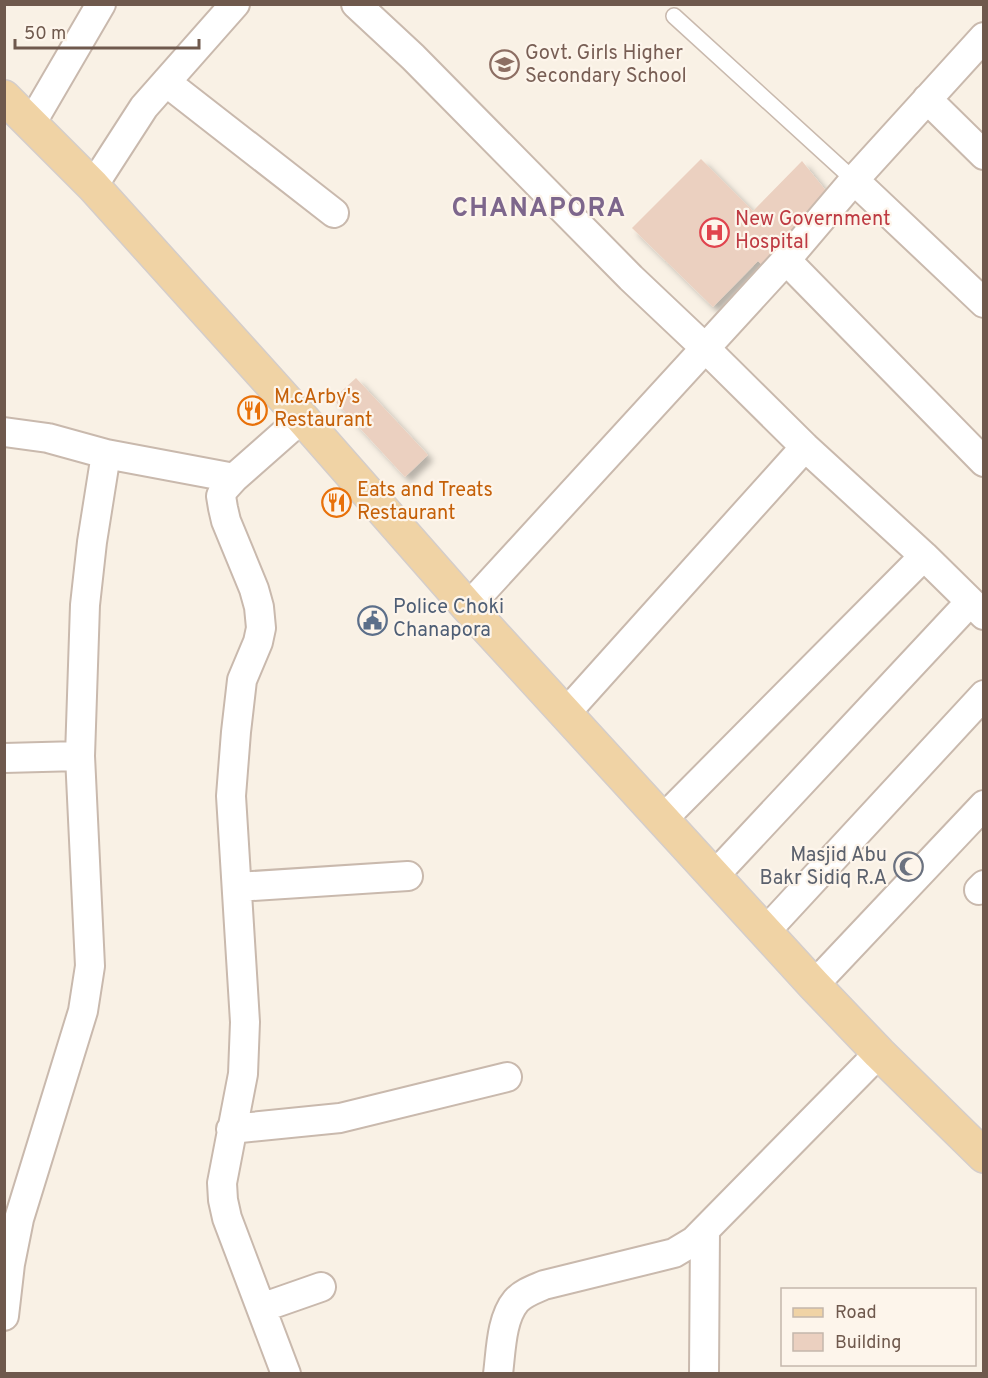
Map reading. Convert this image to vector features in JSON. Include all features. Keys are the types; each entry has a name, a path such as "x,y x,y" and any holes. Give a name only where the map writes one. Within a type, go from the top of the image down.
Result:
{"main road":[{"path":"4,97 93,186 468,607 814,986 984,1156"}],"street":[{"path":"31,124 101,4"},
{"path":"93,186 144,107 235,4"},
{"path":"356,4 413,57 632,278 805,447 924,556 977,609 714,876"},
{"path":"468,607 786,260 854,180 984,37"},
{"path":"166,82 334,213"},
{"path":"927,99 984,155"},
{"path":"854,180 984,303"},
{"path":"786,260 984,462"},
{"path":"286,1374 227,1218 223,1200 222,1183 243,1074 245,1022 231,796 237,708 242,680 258,642 261,628 254,589 226,521 221,496 234,478 302,418"},
{"path":"4,432 48,438 106,454 234,478"},
{"path":"565,714 805,447"},
{"path":"4,1316 10,1264 19,1219 87,992 90,944 80,756 85,605 106,454"},
{"path":"663,819 924,556"},
{"path":"765,932 984,695"},
{"path":"4,758 80,756"},
{"path":"814,986 984,805"},
{"path":"237,887 408,876"},
{"path":"498,1374 507,1317 516,1300 544,1285 674,1253 694,1241 879,1053"},
{"path":"231,1129 340,1118 507,1077"},
{"path":"704,1374 705,1231"},
{"path":"261,1308 321,1287"}],"lane":[{"path":"674,16 854,180"}],"building":[{"path":"701,159 753,211 802,161 831,197 769,272 758,261 713,307 632,228"},
{"path":"356,378 428,455 405,477 333,399"}],"place":[{"name":"Govt. Girls Higher Secondary School","path":"504,65"},
{"name":"New Government Hospital","path":"714,232"},
{"name":"M.cArby's Restaurant","path":"253,410"},
{"name":"Eats and Treats Restaurant","path":"336,503"},
{"name":"Police Choki Chanapora","path":"372,620"},
{"name":"Masjid Abu Bakr Sidiq R.A","path":"908,867"}],"district":[{"name":"CHANAPORA","path":"539,209"}]}
